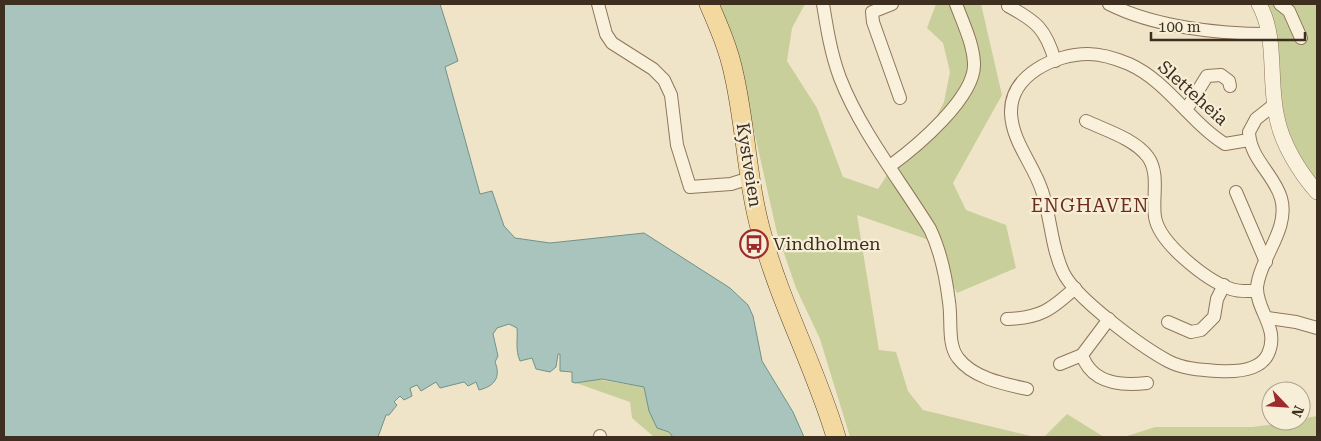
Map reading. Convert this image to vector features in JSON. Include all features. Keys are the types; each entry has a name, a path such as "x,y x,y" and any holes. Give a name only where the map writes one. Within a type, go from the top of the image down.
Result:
{"main road":[{"name":"Kystveien","path":"709,4 724,40 734,74 750,178 761,233 771,269 836,437"}],"street":[{"path":"598,4 606,34 612,42 653,69 664,80 671,95 677,145 690,186 731,184 750,178"},
{"path":"823,4 830,46 840,78 855,111 930,229 938,247 950,304 952,343 957,357 971,370 988,378 1027,389"},
{"path":"892,4 872,12 873,22 900,98"},
{"path":"890,166 910,151 932,129 970,84 974,64 972,50 956,4"},
{"path":"1109,4 1140,17 1202,29 1269,34"},
{"path":"1259,4 1269,34 1277,119 1298,166 1317,192"},
{"path":"1280,4 1289,11 1301,38"},
{"path":"1008,6 1040,26 1055,61"},
{"name":"Sletteheia","path":"1257,291 1268,318 1272,343 1264,360 1247,369 1226,371 1184,367 1169,362 1109,319 1075,288 1063,273 1056,256 1046,202 1040,184 1020,145 1011,116 1017,91 1027,77 1055,61 1087,54 1126,62 1154,80 1225,144 1249,140 1252,125 1275,104"},
{"path":"1186,110 1207,76 1221,75 1229,81 1230,86"},
{"path":"1086,121 1133,144 1147,156 1154,172 1155,217 1160,233 1188,261 1224,285 1240,291 1257,291 1258,280 1280,224 1282,206 1277,188 1253,152 1249,140"},
{"path":"1236,192 1266,262"},
{"path":"1168,322 1191,332 1201,330 1214,317 1217,299 1224,285"},
{"path":"1007,319 1028,318 1044,313 1075,288"},
{"path":"1268,318 1296,322 1317,328"},
{"path":"1060,364 1082,355 1109,319"},
{"path":"1082,355 1098,376 1111,383 1124,386 1147,383"}],"green space":[{"path":"716,4 805,4 792,28 787,61 817,108 843,177 878,189 902,152 927,135 944,102 950,72 943,43 927,28 936,4 981,4 1002,95 953,183 966,210 1006,225 1016,268 957,293 929,240 857,215 879,350 896,352 908,391 923,410 1035,437 850,437 820,339 796,288 777,233 738,60"},
{"path":"1257,4 1317,4 1317,196 1277,138"},
{"path":"595,379 644,387 649,411 673,437 654,437 632,418 630,402 576,383"},
{"path":"1067,414 1104,437 1044,437"},
{"path":"1317,416 1317,437 1124,437 1155,427 1261,426 1261,431 1311,431 1311,417"}],"water":[{"path":"4,4 440,4 458,61 445,67 480,194 492,191 504,226 515,238 550,243 644,233 730,288 748,305 753,316 762,361 793,412 804,437 673,437 669,432 657,428 649,411 644,387 602,379 572,382 572,372 560,371 560,354 558,354 556,367 550,372 536,369 532,358 520,361 517,348 517,328 509,324 497,328 493,334 498,356 495,362 497,376 493,383 479,390 476,382 468,386 464,382 440,388 436,382 421,391 417,385 410,388 412,396 404,400 400,396 394,402 397,405 389,415 386,415 378,437 4,437"}],"place":[{"name":"Vindholmen","path":"754,244"}],"district":[{"name":"ENGHAVEN","path":"1090,205"}]}
